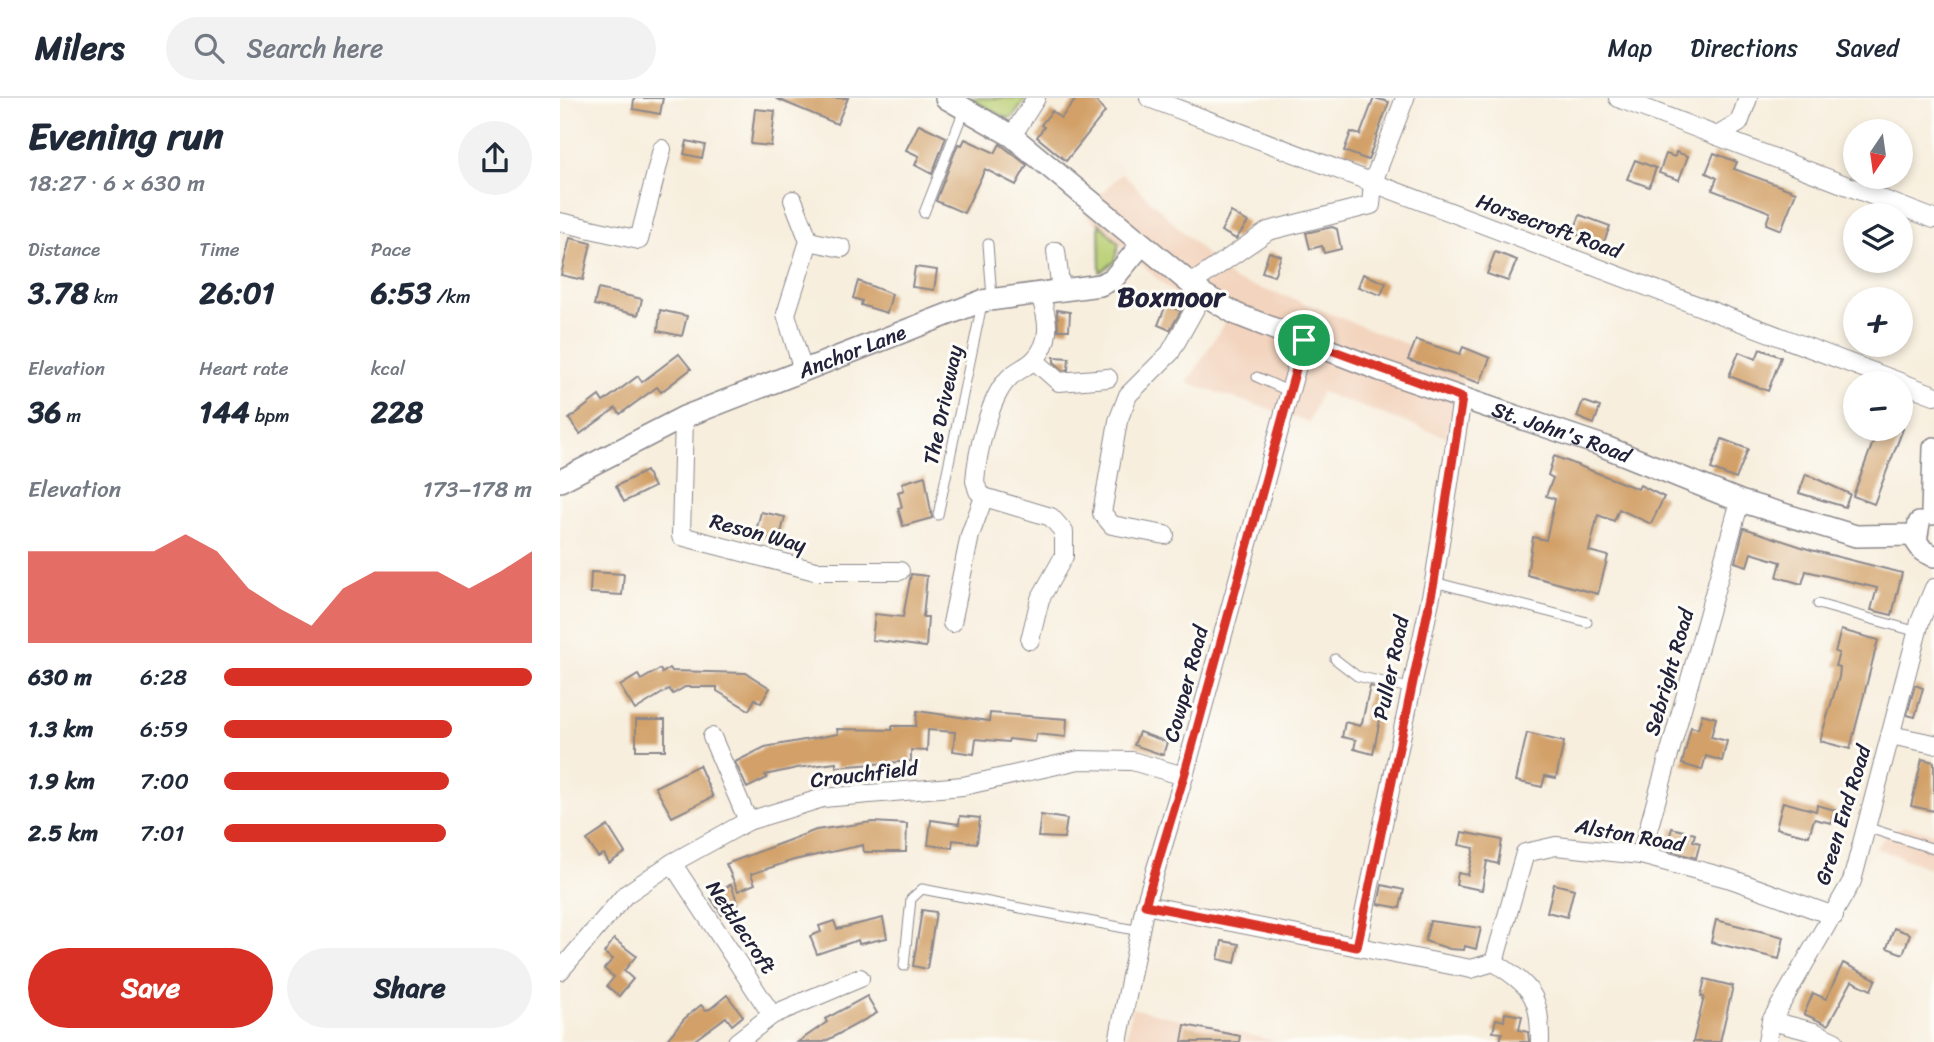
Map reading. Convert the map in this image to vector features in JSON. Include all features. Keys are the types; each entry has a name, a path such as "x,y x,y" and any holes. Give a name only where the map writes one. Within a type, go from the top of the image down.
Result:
{"street":[{"path":"1012,136 1036,98"},
{"name":"Horsecroft Road","path":"1149,98 1373,182 1427,206 1934,395"},
{"path":"1165,535 1112,525 1102,513 1118,422 1128,395 1170,353 1197,289 1268,231 1371,205 1373,182 1405,98"},
{"path":"1618,98 1934,219"},
{"path":"1717,136 1740,123 1748,98"},
{"name":"St. John's Road","path":"956,103 1012,136 1197,289 1236,314 1462,398 1604,446 1740,501 1856,536 1915,535"},
{"path":"560,222 639,240 662,149"},
{"path":"793,200 809,241 786,314 803,371"},
{"path":"809,241 842,248"},
{"name":"Anchor Lane","path":"561,479 684,417 987,301 1100,285 1113,279 1142,244"},
{"path":"1030,640 1040,599 1064,556 1064,532 1051,517 984,497 978,491 975,481 993,406 1007,379 1034,360 1046,343 1056,251"},
{"name":"Cowper Road","path":"1118,1042 1145,905 1184,776 1304,340"},
{"path":"1034,360 1059,382 1108,378"},
{"name":"Puller Road","path":"1357,947 1409,688 1434,582 1462,398"},
{"name":"Reson Way","path":"684,417 681,536 815,571 900,571"},
{"path":"1934,448 1933,514 1920,522 1915,535 1919,547 1934,556"},
{"path":"952,623 970,534 984,497"},
{"name":"Sebright Road","path":"1641,855 1740,501"},
{"name":"Green End Road","path":"1767,1042 1770,1021 1852,881 1918,632 1934,589"},
{"path":"1890,734 1934,744"},
{"path":"712,737 748,821"},
{"name":"Crouchfield","path":"560,971 625,895 671,863 748,821 823,798 963,786 1079,760 1132,761 1184,776"},
{"name":"Alston Road","path":"1493,962 1525,853 1556,846 1641,855 1731,879 1833,916"},
{"name":"Nettlecroft","path":"671,863 772,1015"},
{"path":"1145,905 1471,970 1493,962 1531,990 1540,1017 1540,1042"},
{"path":"737,1042 772,1015 860,978"},
{"path":"1770,1021 1814,1032 1835,1042"}],"lane":[{"path":"924,213 956,103"},
{"name":"The Driveway","path":"938,515 987,301 988,244"},
{"path":"1257,377 1290,393"},
{"path":"1434,582 1587,622"},
{"path":"1818,604 1918,632"},
{"path":"1335,659 1357,676 1409,688"},
{"path":"1866,827 1934,849"},
{"path":"904,966 911,899 922,889 1140,931"}],"shaded area":[{"path":"1122,173 1233,280 1291,298 1466,368 1446,437 1321,392 1309,422 1187,383 1228,317 1179,298 1083,212"},
{"path":"1905,826 1934,833 1934,870 1876,848 1887,834"},
{"path":"1132,1008 1279,1042 1126,1042"}],"green space":[{"path":"968,98 1027,98 1013,117 1006,118"},
{"path":"1099,223 1119,244 1114,262 1100,272"}],"building":[{"path":"634,98 663,98 660,114 633,109"},
{"path":"775,98 848,98 837,124"},
{"path":"1077,98 1096,101 1105,112 1066,161 1037,137 1044,127 1041,125 1052,111 1061,118"},
{"path":"1374,98 1389,102 1368,160 1344,151 1351,132 1360,135"},
{"path":"755,109 775,111 771,146 751,144"},
{"path":"919,124 946,137 932,174 915,165 919,156 906,150"},
{"path":"965,139 995,153 1000,144 1027,165 1016,185 985,169 964,213 936,201 958,144 962,145"},
{"path":"687,141 705,145 702,158 684,154"},
{"path":"1676,152 1688,156 1679,180 1659,173 1666,154 1675,157"},
{"path":"1714,153 1737,162 1734,169 1796,192 1781,230 1766,224 1770,212 1712,190 1717,178 1706,173"},
{"path":"1635,160 1656,168 1649,187 1627,179"},
{"path":"1231,212 1248,222 1236,239 1221,231"},
{"path":"1580,215 1610,226 1603,244 1573,233"},
{"path":"1332,227 1337,229 1341,249 1324,253 1322,246 1310,249 1306,233"},
{"path":"570,238 591,243 583,280 561,275"},
{"path":"1269,252 1281,256 1274,276 1262,272"},
{"path":"1495,252 1517,260 1508,281 1487,274"},
{"path":"915,267 937,270 934,290 912,287"},
{"path":"1363,274 1386,283 1381,295 1358,287"},
{"path":"858,281 892,294 887,313 861,305 862,301 853,298"},
{"path":"598,289 642,299 638,315 594,305"},
{"path":"1166,305 1181,311 1170,330 1158,325"},
{"path":"660,310 687,316 682,336 658,331"},
{"path":"1057,310 1070,312 1069,330 1058,330"},
{"path":"1416,340 1460,354 1463,347 1490,358 1480,383 1408,360"},
{"path":"1760,349 1781,357 1768,391 1729,376 1739,352 1756,359"},
{"path":"679,354 691,369 661,392 657,387 620,414 616,408 580,434 569,419 599,396 603,402 638,376 642,382"},
{"path":"1054,357 1069,358 1068,370 1063,370 1054,362"},
{"path":"1583,401 1600,407 1594,424 1577,417"},
{"path":"1722,439 1748,449 1736,479 1711,469"},
{"path":"1874,441 1898,441 1874,504 1853,496"},
{"path":"1554,456 1638,489 1640,485 1664,497 1651,524 1619,509 1614,521 1598,515 1589,551 1608,556 1598,594 1527,575 1533,537 1546,540 1555,499 1546,496 1553,478 1548,475"},
{"path":"646,471 654,487 624,502 616,486"},
{"path":"1806,474 1850,494 1845,507 1799,493"},
{"path":"925,476 932,518 903,526 898,508 902,507 898,492 904,490 902,483"},
{"path":"761,512 785,517 779,541 755,535"},
{"path":"1744,528 1811,550 1902,573 1892,615 1871,610 1877,588 1806,571 1802,584 1777,577 1781,562 1751,553 1747,566 1735,562"},
{"path":"591,572 624,574 622,595 590,593"},
{"path":"911,574 927,576 923,617 928,617 926,647 872,640 875,614 903,617"},
{"path":"1841,630 1878,640 1850,749 1820,741 1839,677 1840,667 1835,666 1839,653 1835,652"},
{"path":"670,668 672,671 746,673 770,688 761,703 755,699 749,710 717,691 717,687 685,687 673,694 669,689 635,710 620,686 638,675 641,680 660,669 662,673"},
{"path":"1915,685 1923,688 1915,717 1907,715"},
{"path":"1370,686 1386,690 1373,754 1354,749 1356,740 1342,737 1345,722 1360,726 1362,723"},
{"path":"917,711 989,721 990,713 1067,719 1066,737 1036,734 1035,742 976,739 974,754 953,751 955,732 928,730 927,751 911,750 911,761 836,767 836,763 797,768 765,775 767,778 747,788 735,762 765,747 838,734 837,729 892,730 892,726 916,726"},
{"path":"1702,714 1716,718 1711,737 1727,741 1722,761 1706,756 1702,770 1682,764 1691,727 1698,729"},
{"path":"636,720 665,720 665,750 636,750"},
{"path":"1139,732 1167,742 1163,755 1134,745"},
{"path":"1527,733 1564,742 1556,778 1545,776 1542,787 1516,781"},
{"path":"1922,759 1934,762 1934,811 1911,806"},
{"path":"699,765 713,797 672,817 655,787"},
{"path":"1783,802 1816,811 1817,805 1835,810 1831,823 1814,819 1809,836 1776,828"},
{"path":"1041,815 1067,819 1064,838 1038,837"},
{"path":"960,816 980,818 977,843 953,840 952,848 928,845 931,820 959,824"},
{"path":"872,822 907,824 906,852 864,852 863,845 794,860 751,874 755,884 738,891 726,864 816,830"},
{"path":"608,826 625,853 609,863 604,854 598,857 587,840"},
{"path":"1672,828 1695,834 1693,841 1700,843 1696,858 1666,850"},
{"path":"1462,832 1502,840 1498,864 1487,861 1482,890 1456,885 1458,873 1468,875 1474,848 1459,845"},
{"path":"731,884 738,904 722,915 711,898"},
{"path":"1554,884 1574,889 1567,917 1547,912"},
{"path":"1382,885 1404,890 1400,908 1378,904"},
{"path":"922,910 936,912 927,969 913,966"},
{"path":"883,918 887,938 859,944 858,940 817,954 810,936 821,932 819,926 834,921 837,929"},
{"path":"1716,920 1784,937 1779,959 1711,942"},
{"path":"1430,921 1481,928 1476,949 1465,946 1464,950 1450,949 1425,941"},
{"path":"1894,928 1910,934 1903,954 1887,948"},
{"path":"614,939 636,956 624,971 633,979 619,996 607,986 614,977 604,969 613,959 604,953"},
{"path":"1222,941 1239,944 1235,963 1218,959"},
{"path":"1843,963 1876,979 1871,990 1852,981 1828,1025 1804,1014 1813,993 1826,999"},
{"path":"1705,979 1733,986 1720,1042 1693,1042 1704,997 1701,996"},
{"path":"727,995 743,1016 732,1025 726,1017 692,1042 665,1042 684,1019 701,1005 706,1010 710,1009"},
{"path":"867,996 877,1013 824,1042 798,1042 827,1022 825,1019"},
{"path":"1505,1013 1522,1016 1519,1030 1528,1032 1529,1042 1500,1042 1502,1033 1493,1032 1496,1019 1504,1021"},
{"path":"1185,1025 1240,1036 1239,1042 1182,1042"}],"district":[{"name":"Boxmoor","path":"1171,296"}],"route":[{"path":"1304,340 1462,398 1434,582 1409,688 1357,947 1145,905 1184,776 1304,340"}]}
